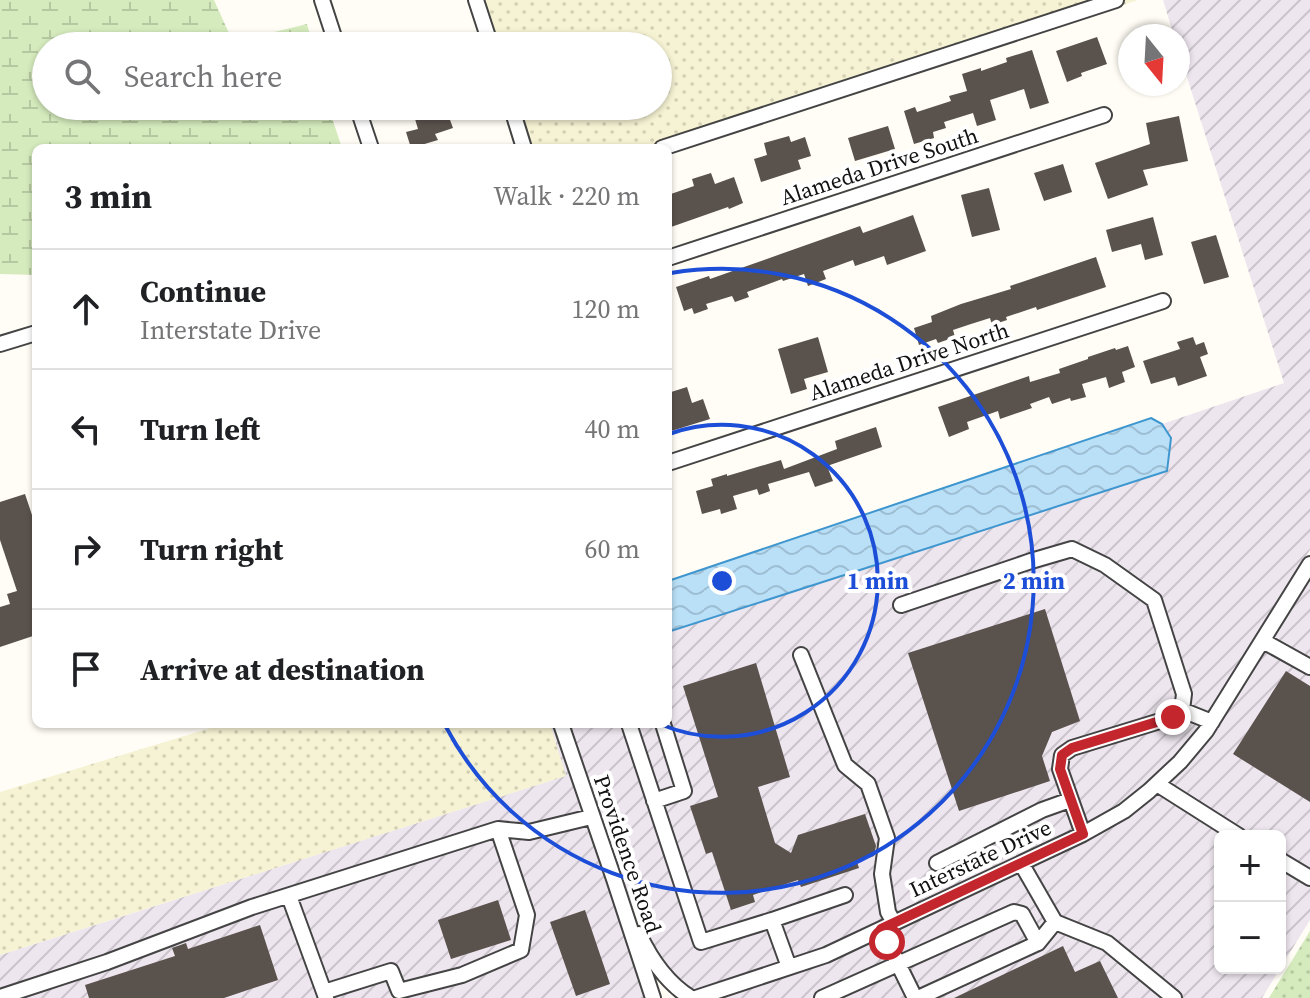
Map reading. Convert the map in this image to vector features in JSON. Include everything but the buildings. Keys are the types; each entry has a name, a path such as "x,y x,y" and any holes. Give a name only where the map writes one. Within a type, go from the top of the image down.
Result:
{"street":[{"path":"322,0 332,32"},
{"path":"476,0 486,32"},
{"path":"672,145 1116,0"},
{"name":"Alameda Drive South","path":"672,257 1104,115"},
{"path":"362,120 370,144"},
{"path":"515,120 523,144"},
{"name":"Alameda Drive North","path":"672,462 1163,301"},
{"path":"0,344 32,334"},
{"path":"901,605 1072,549 1105,565 1154,600 1184,694 1182,710 1173,717 1072,748 1062,755 1060,769 1083,834"},
{"name":"Interstate Drive","path":"695,998 826,955 1083,834 1124,811 1180,762 1212,722 1310,564"},
{"path":"1263,641 1310,667"},
{"path":"801,655 845,765 868,784 887,838 882,874 887,926 899,965 917,998 1038,943 1055,922"},
{"path":"1182,710 1212,722"},
{"name":"Providence Road","path":"562,728 653,998"},
{"path":"630,728 701,942 845,895"},
{"path":"654,801 684,791 664,728"},
{"path":"1157,784 1230,830"},
{"path":"937,863 1042,810 1070,800"},
{"path":"0,997 107,962 252,907 498,829 529,832 591,817"},
{"path":"289,896 325,995 391,971 399,991 462,975 521,950 527,915 498,829"},
{"path":"1021,863 1055,922 1107,943 1174,998"},
{"path":"1286,864 1310,878"},
{"path":"614,879 660,971 675,988 695,998"},
{"path":"822,998 1014,912 1022,914 1038,943"},
{"path":"772,920 789,967"}],"shaded area":[{"path":"478,0 1138,0 672,151 672,144 527,144 519,120 672,120 672,32 489,32"},
{"path":"1163,0 1310,0 1310,550 1201,726 1145,785 1120,804 1079,828 823,948 697,990 694,988 693,991 679,982 650,942 621,877 569,728 672,728 672,631 1167,471 1171,438 1162,424 1284,383 1190,87 1190,24 1170,24"},
{"path":"1310,578 1310,920 1286,959 1286,830 1214,830 1214,974 1277,974 1262,998 720,998 829,962 1086,841 1128,817 1185,767 1211,736"},
{"path":"211,728 551,728 566,776 0,955 0,792"},
{"path":"551,728 555,728 645,998 0,998 0,955 565,776"}],"green space":[{"path":"0,0 214,0 228,32 32,32 32,120 333,120 341,144 32,144 32,275 0,274"},
{"path":"307,24 309,32 274,32"},
{"path":"1310,931 1310,998 1269,998"}],"water":[{"path":"1151,418 1162,424 1171,438 1167,471 672,631 672,580"}],"route":[{"path":"887,942 881,929 1083,834 1060,769 1062,755 1072,748 1173,717"}]}
